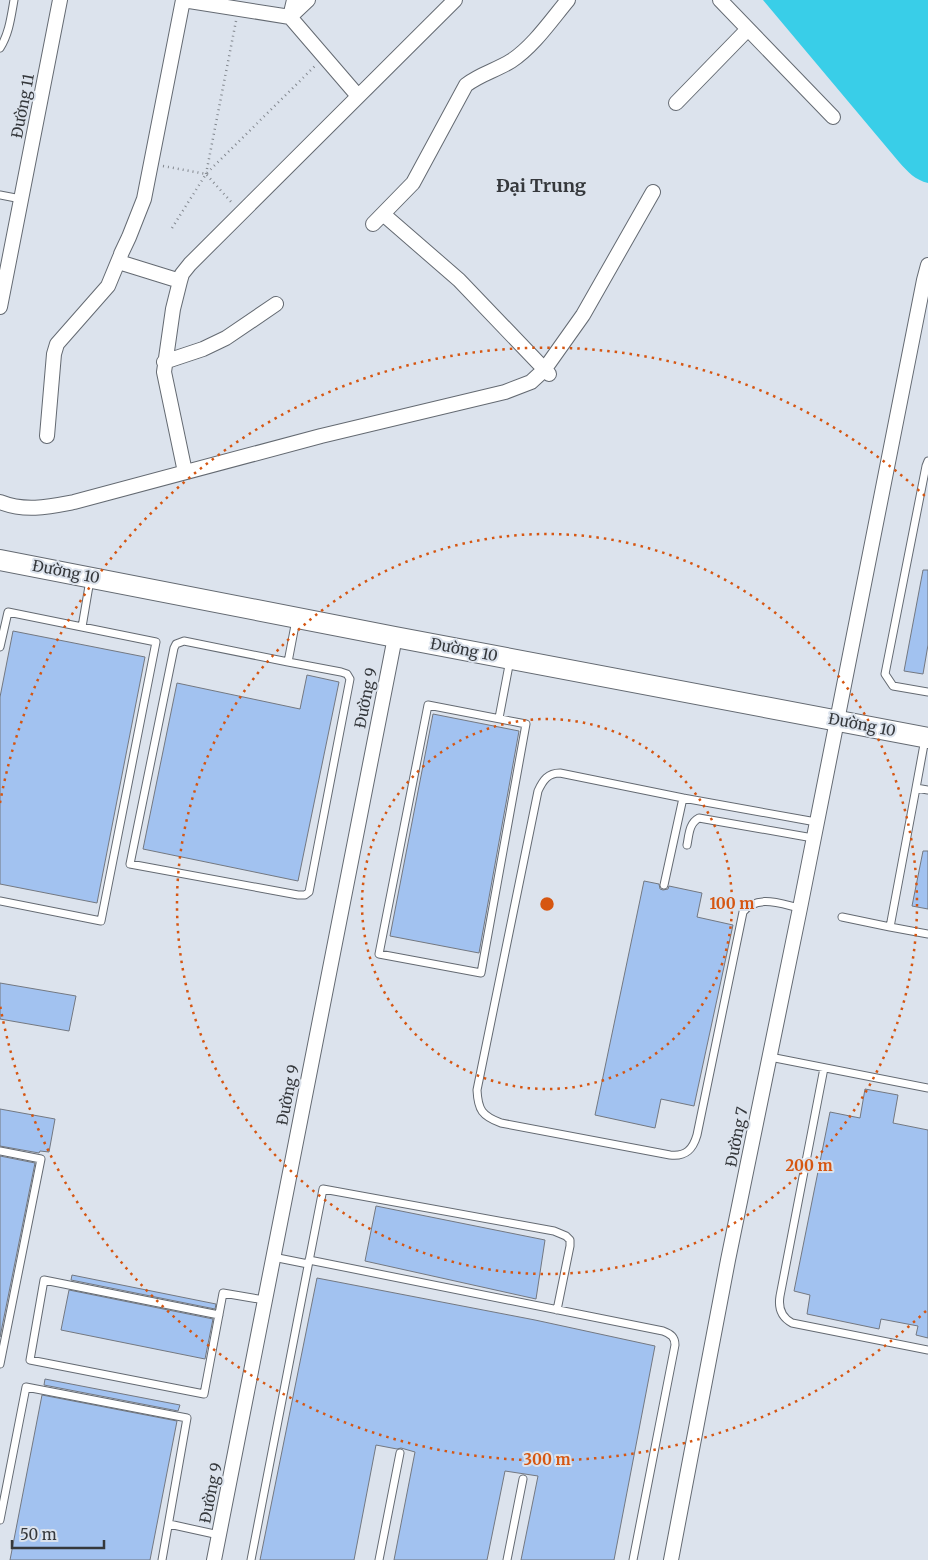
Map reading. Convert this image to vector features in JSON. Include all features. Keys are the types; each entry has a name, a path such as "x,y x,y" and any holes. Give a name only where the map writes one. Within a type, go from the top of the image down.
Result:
{"street":[{"name":"Đường 11","path":"0,307 60,0"},
{"path":"47,436 54,354 57,344 108,286 144,198 183,0 290,17 358,96"},
{"path":"290,17 294,0"},
{"path":"290,17 308,0"},
{"path":"185,472 164,372 164,362 182,274 455,0"},
{"path":"546,372 460,280 378,219 412,183 466,85 474,79 513,60 538,36 568,0"},
{"path":"720,0 833,117"},
{"path":"676,103 748,29"},
{"path":"0,502 14,507 41,508 74,502 321,436 505,392 531,382 546,372 583,315 653,192"},
{"path":"120,257 122,263 180,281"},
{"name":"Đường 7","path":"672,1560 728,1260 928,268"},
{"path":"164,362 203,350 226,338 276,304"},
{"name":"Đường 10","path":"0,560 395,637 927,737"},
{"name":"Đường 9","path":"214,1560 395,637"}],"lane":[{"path":"0,48 5,41 10,24 14,0"},
{"path":"0,194 21,199"},
{"path":"928,461 886,674 893,686 928,692"},
{"path":"82,627 91,577"},
{"path":"0,647 8,612 156,642 101,921 0,901"},
{"path":"288,662 296,617"},
{"path":"184,641 288,662 341,672 347,674 350,679 309,892 305,895 298,894 130,864 176,644 184,641"},
{"path":"499,718 511,659"},
{"path":"428,704 499,718 526,724 481,973 379,954 428,704"},
{"path":"890,927 927,737"},
{"path":"800,908 761,901 747,907 743,912 694,1144 687,1152 679,1156 670,1155 501,1122 484,1115 480,1108 477,1090 538,791 547,776 560,773 816,822"},
{"path":"916,788 928,790"},
{"path":"664,885 684,798"},
{"path":"687,845 691,826 694,820 699,818 813,838"},
{"path":"842,917 928,934"},
{"path":"770,1057 928,1088"},
{"path":"824,1068 780,1296 782,1316 792,1323 928,1350"},
{"path":"0,1151 41,1159 0,1364"},
{"path":"251,1560 323,1189 554,1232 566,1236 570,1240 570,1246 557,1310"},
{"path":"273,1257 309,1262 671,1334 675,1339 675,1345 633,1560"},
{"path":"219,1314 44,1280 30,1360 204,1394 223,1293 264,1300"},
{"path":"0,1520 26,1388 187,1418 162,1560"},
{"path":"379,1560 400,1453"},
{"path":"508,1560 523,1479"},
{"path":"169,1524 219,1535"}],"path":[{"path":"206,174 236,21"},
{"path":"172,228 206,174 316,64"},
{"path":"163,166 206,174 233,204"}],"water":[{"path":"763,0 928,0 928,183 915,178 899,162"}],"building":[{"path":"923,570 928,570 928,645 923,674 904,671"},
{"path":"13,631 145,657 97,903 0,884 0,697"},
{"path":"307,675 339,682 298,881 143,849 177,683 300,709"},
{"path":"433,714 519,731 479,953 390,936"},
{"path":"923,851 928,851 928,909 912,906"},
{"path":"644,881 659,884 660,889 663,890 668,889 669,886 702,893 697,917 733,925 694,1106 661,1099 655,1128 595,1115"},
{"path":"0,983 76,996 69,1031 0,1019"},
{"path":"865,1089 898,1095 893,1123 928,1130 928,1338 916,1335 918,1326 881,1319 879,1329 807,1314 810,1295 794,1291 830,1112 860,1118"},
{"path":"0,1109 55,1119 49,1152 40,1151 39,1153 0,1146"},
{"path":"0,1156 35,1163 0,1337"},
{"path":"376,1206 545,1240 536,1299 365,1261"},
{"path":"72,1275 216,1304 215,1309 71,1280"},
{"path":"317,1278 535,1320 655,1346 614,1560 521,1560 538,1476 505,1471 487,1560 394,1560 415,1452 376,1445 354,1560 260,1560"},
{"path":"69,1290 213,1319 205,1359 61,1330"},
{"path":"45,1379 180,1405 178,1411 44,1385"},
{"path":"42,1395 177,1421 150,1560 10,1560"}],"district":[{"name":"Đại Trung","path":"541,186"}]}
